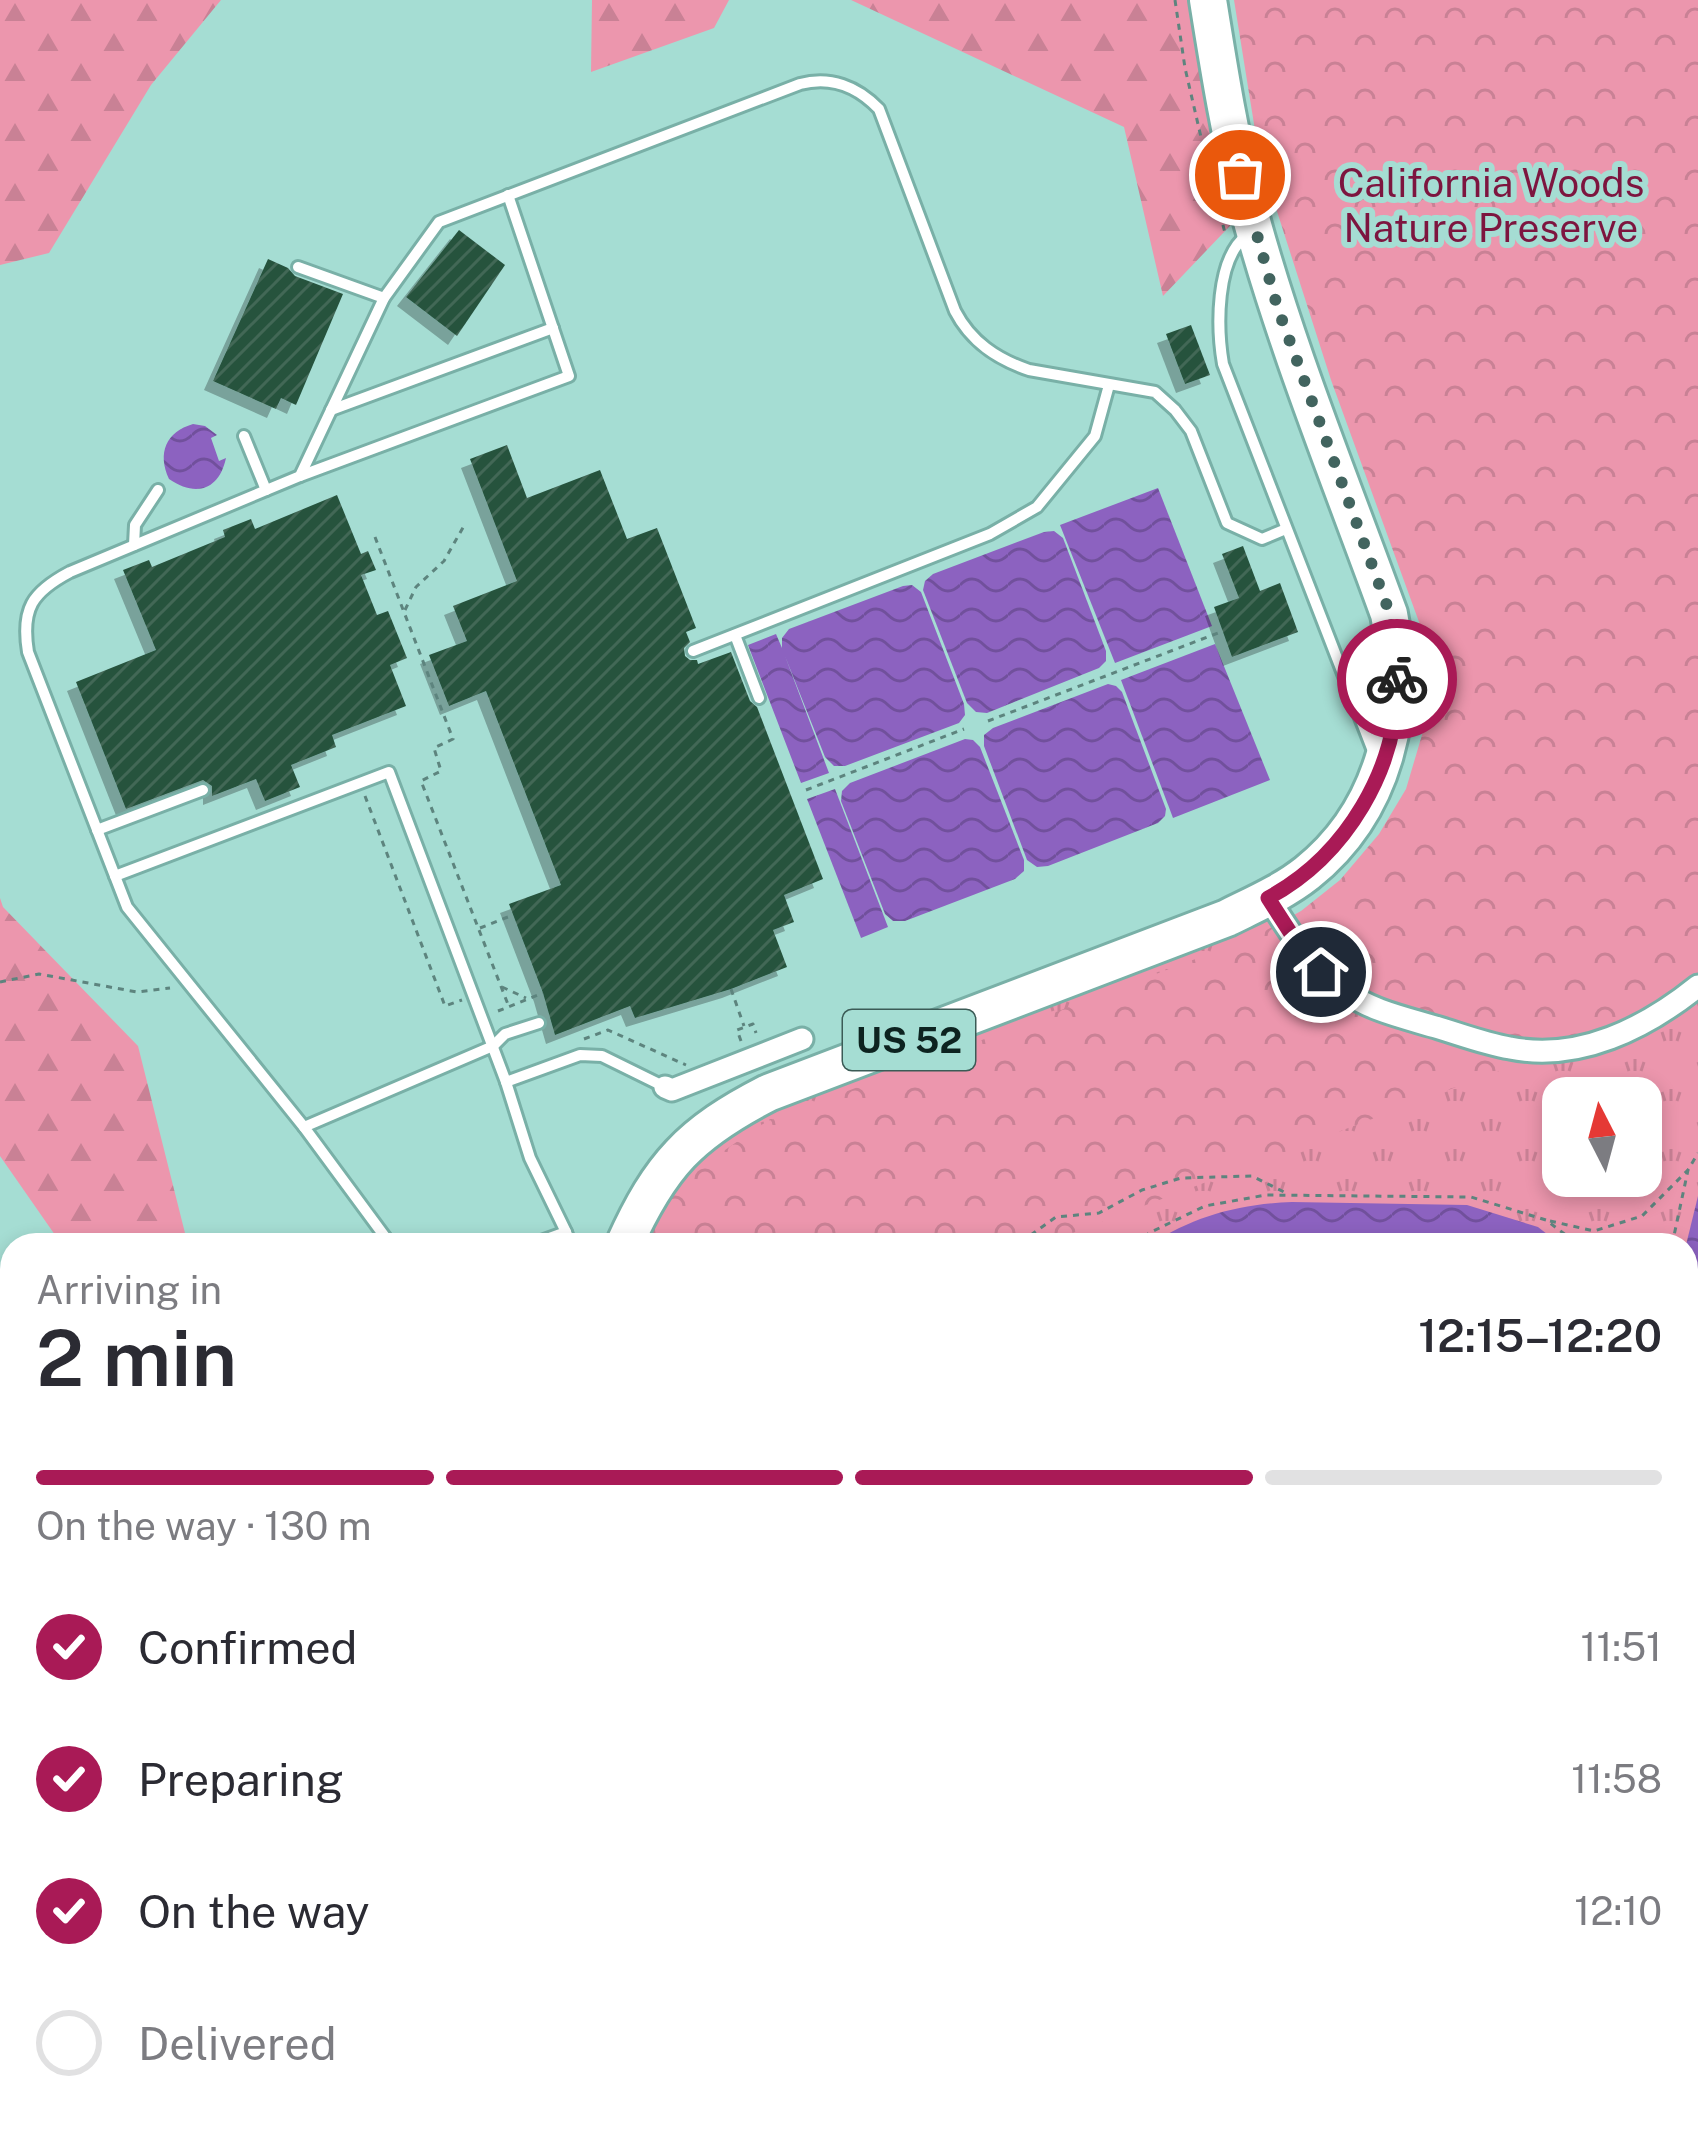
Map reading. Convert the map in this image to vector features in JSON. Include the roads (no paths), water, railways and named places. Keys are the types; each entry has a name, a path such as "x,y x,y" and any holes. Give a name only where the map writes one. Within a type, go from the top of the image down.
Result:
{"main road":[{"name":"US 52","path":"629,1233 664,1172 695,1140 737,1109 1268,898 1313,868 1340,839 1380,769 1396,701 1390,614 1278,309 1243,243 1208,0"}],"street":[{"path":"1268,898 1299,946 1345,992 1388,1013 1509,1048 1553,1051 1599,1042 1662,1013 1698,986"},
{"path":"664,1087 672,1090 802,1039"}],"lane":[{"path":"300,476 384,298 440,222 800,84 825,81 868,97 884,119 964,328 992,353 1029,370 1155,392 1191,431 1227,523 1262,539 1286,530"},
{"path":"382,1233 304,1127 127,907 28,652 24,628 27,610 50,582 300,476 569,376 508,195"},
{"path":"1243,243 1221,299 1223,364 1380,769"},
{"path":"298,266 384,298"},
{"path":"331,410 553,328"},
{"path":"693,651 990,534 1037,508 1095,436 1108,385"},
{"path":"244,436 266,490"},
{"path":"134,545 135,525 158,490"},
{"path":"735,635 759,698"},
{"path":"115,876 389,772 493,1046 530,1158 566,1232"},
{"path":"97,830 203,790"},
{"path":"304,1127 493,1046 505,1034 539,1023"},
{"path":"506,1082 580,1055 602,1055 664,1087"}],"water":[{"path":"193,424 217,435 211,438 219,461 226,458 218,478 197,489 169,479 164,461 170,438"},
{"path":"1158,488 1212,626 1115,663 1060,525"},
{"path":"1054,531 1063,538 1106,661 1099,668 987,713 976,712 967,703 923,590 925,581 933,574"},
{"path":"912,585 921,592 965,715 959,723 834,766 825,757 785,656 829,773 801,783 748,645 776,634 782,648 789,629"},
{"path":"1215,644 1270,780 1173,818 1121,680"},
{"path":"1108,684 1122,692 1165,816 1158,823 1037,867 1027,860 984,735"},
{"path":"965,739 980,747 1024,860 1024,871 1015,879 905,921 893,921 885,914 841,801 842,791 850,783"},
{"path":"835,789 888,927 861,938 807,799"},
{"path":"1698,1196 1698,1233 1689,1233"},
{"path":"1254,1205 1467,1205 1546,1233 1171,1233 1218,1213"}],"park label":[{"name":"California Woods Nature Preserve","path":"1491,206"}]}
